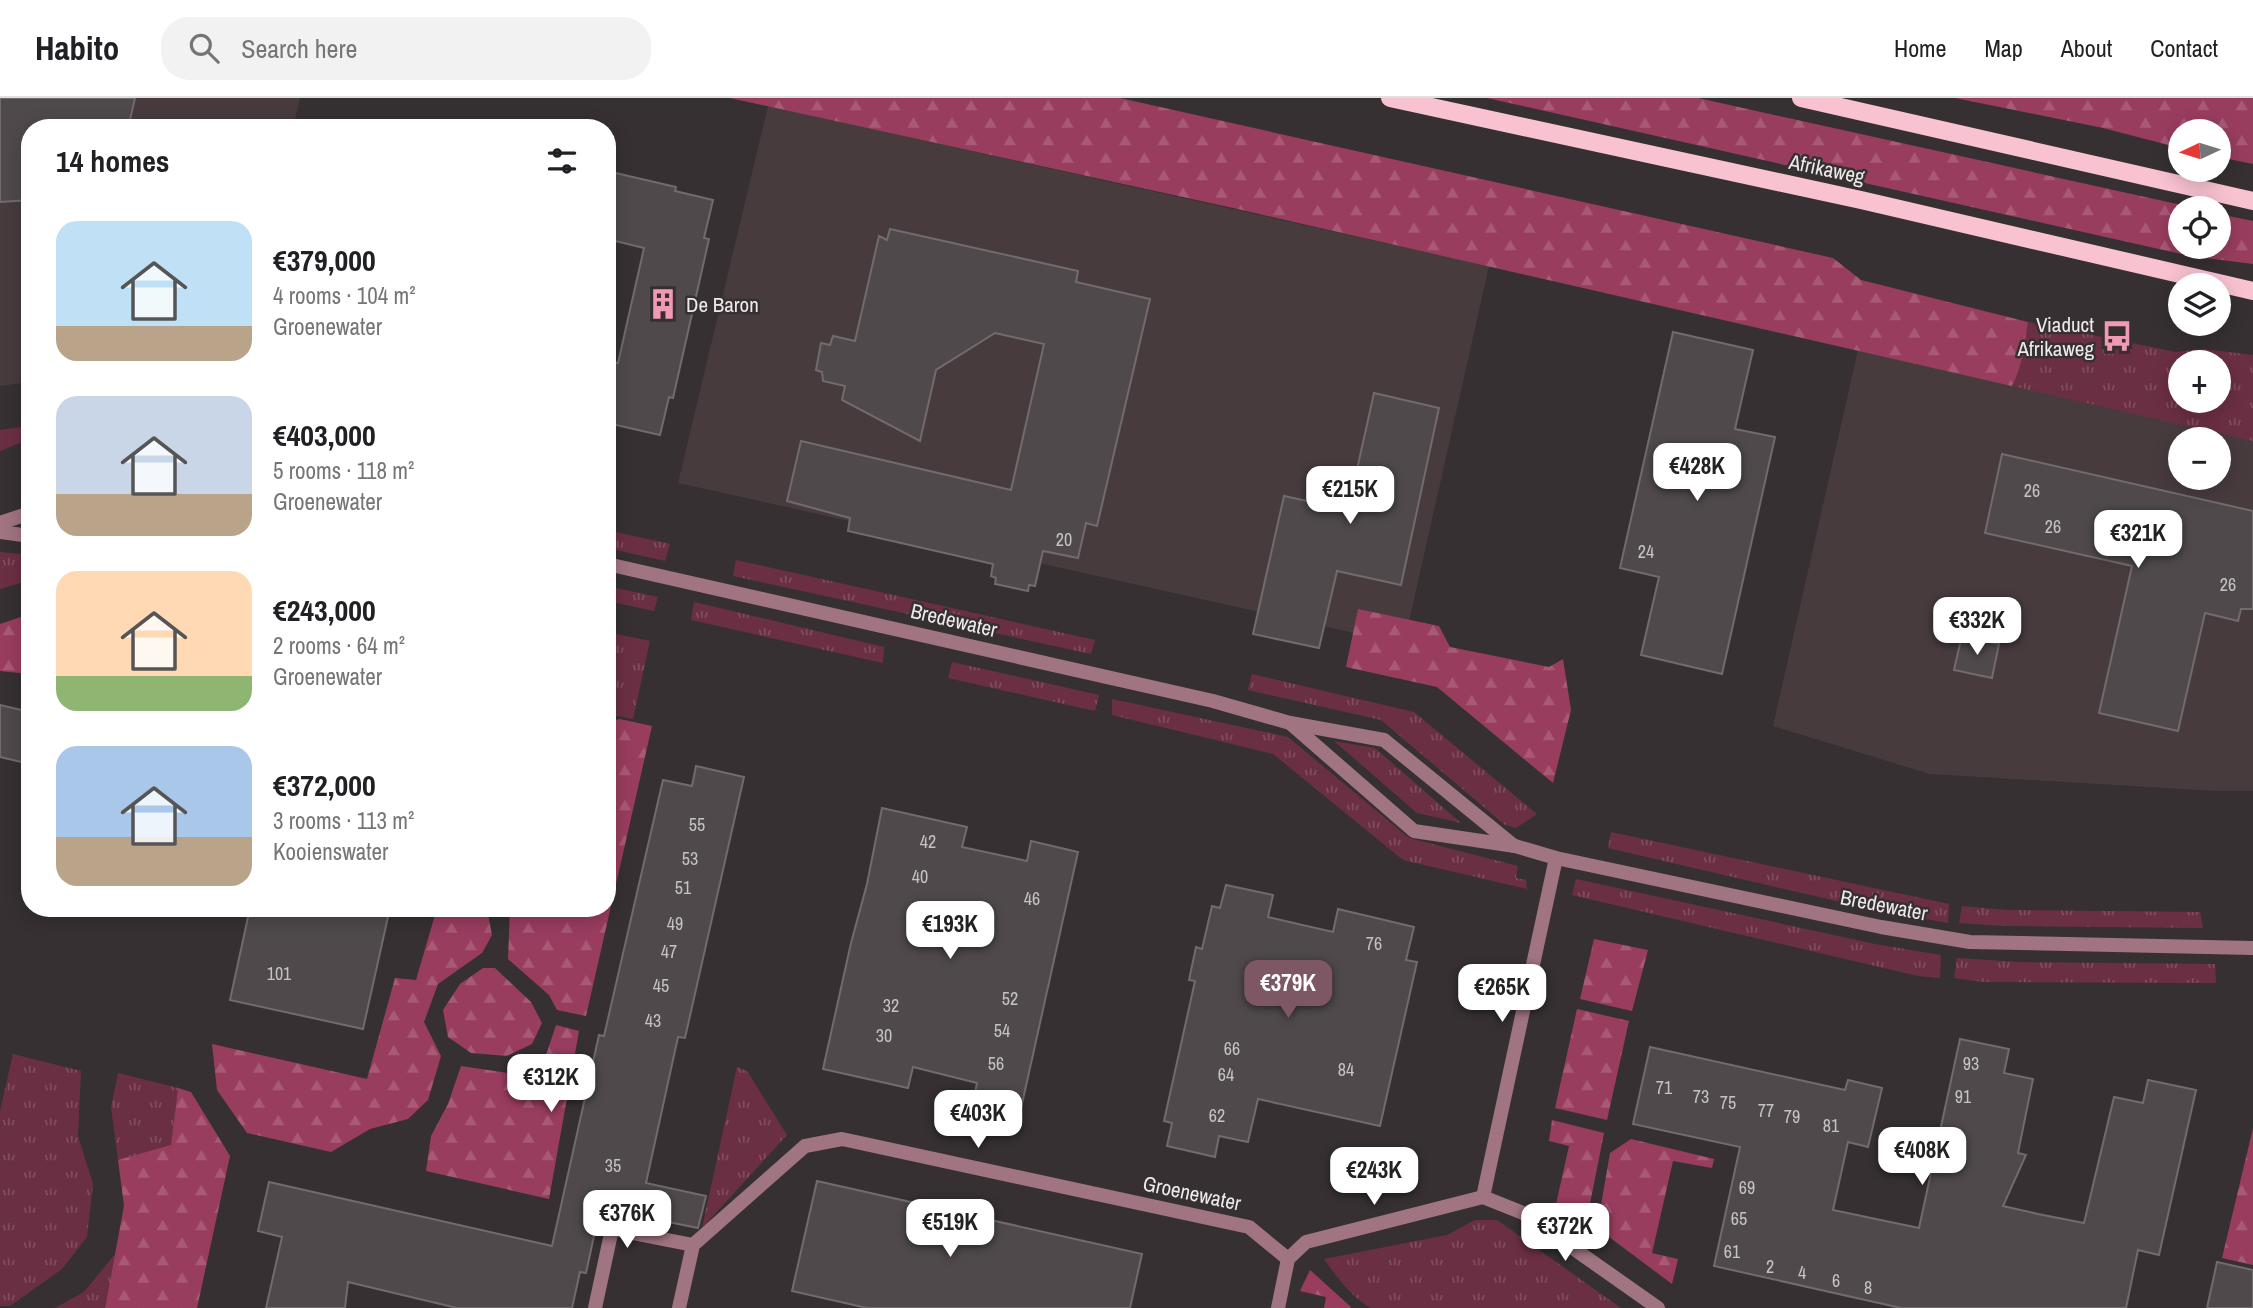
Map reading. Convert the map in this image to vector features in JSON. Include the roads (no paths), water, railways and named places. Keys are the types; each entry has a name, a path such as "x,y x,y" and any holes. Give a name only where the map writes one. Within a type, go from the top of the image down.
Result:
{"main road":[{"name":"Afrikaweg","path":"1390,98 1861,200 2253,291"},
{"path":"1801,98 2253,201"}],"street":[{"path":"0,523 21,516"},
{"path":"0,532 21,535"},
{"name":"Bredewater","path":"616,566 1213,701 1290,723 1384,740 1515,846"},
{"name":"Bredewater","path":"1290,723 1414,831 1515,846 1556,858 1881,927 1970,942 2253,948"},
{"path":"1483,1197 1556,858"},
{"name":"Groenewater","path":"693,1245 804,1146 842,1139 1249,1227 1288,1259"},
{"path":"1278,1308 1288,1259 1306,1242 1483,1197 1523,1213 1658,1308"},
{"path":"595,1308 612,1229 693,1245 679,1308"}],"place":[{"name":"De Baron","path":"663,304"},
{"name":"Viaduct Afrikaweg","path":"2117,336"}]}
